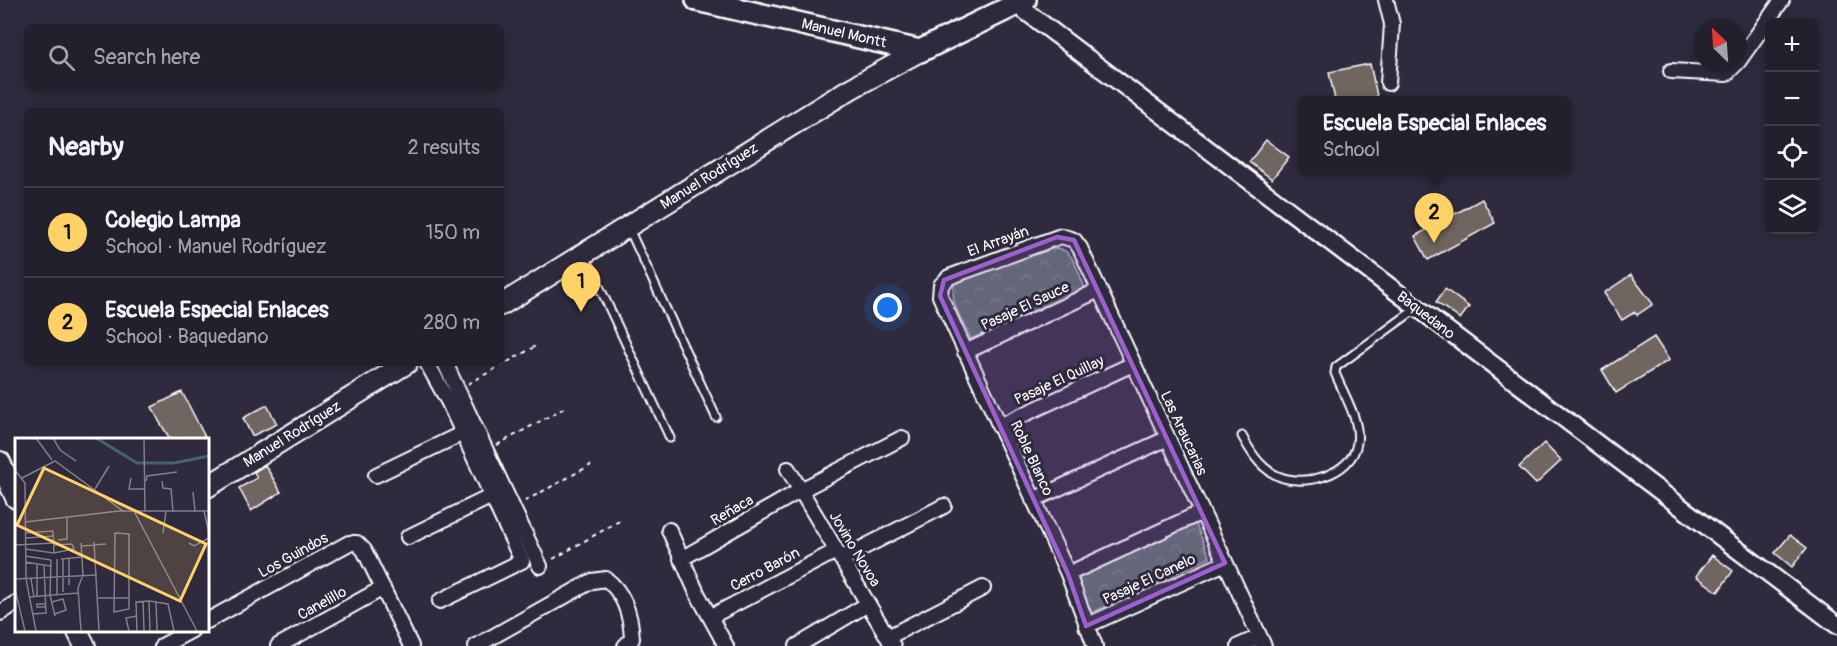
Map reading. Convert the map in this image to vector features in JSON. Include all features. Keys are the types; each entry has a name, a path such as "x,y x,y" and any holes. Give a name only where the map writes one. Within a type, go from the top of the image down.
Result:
{"main road":[{"name":"Manuel Montt","path":"697,0 920,51"},
{"path":"920,51 1021,2"},
{"name":"Manuel Rodríguez","path":"504,303 850,89 920,51"},
{"name":"Manuel Rodríguez","path":"208,486 402,366"},
{"path":"0,462 15,496"},
{"path":"78,631 85,646"}],"street":[{"path":"1386,0 1392,24 1388,84"},
{"path":"1747,50 1782,0"},
{"name":"Baquedano","path":"1021,2 1417,308 1837,625"},
{"path":"1671,71 1726,74 1728,72"},
{"name":"El Arrayán","path":"941,285 954,274 1057,237 1070,238"},
{"name":"Las Araucarias","path":"1070,238 1078,244 1262,641"},
{"name":"Roble Blanco","path":"941,285 941,301 1068,574 1095,646"},
{"name":"Pasaje El Sauce","path":"965,352 1099,290"},
{"name":"Pasaje El Quillay","path":"999,426 1133,364"},
{"path":"429,366 522,561 440,600"},
{"path":"446,366 540,566"},
{"path":"376,474 463,434"},
{"name":"Reñaca","path":"681,559 801,490 902,438"},
{"path":"1034,500 1168,438"},
{"name":"Jovino Novoa","path":"788,469 891,642"},
{"path":"408,537 492,496"},
{"name":"Cerro Barón","path":"710,617 944,506"},
{"path":"1068,574 1202,512"},
{"path":"669,530 681,559 726,646"},
{"name":"Los Guindos","path":"208,620 349,543 357,543 364,550 411,646"},
{"name":"Pasaje El Canelo","path":"1086,626 1225,563"},
{"path":"476,646 592,581 606,579 618,588 631,621 632,639 625,646"},
{"name":"Canelillo","path":"278,646 383,588"},
{"path":"891,642 983,588"},
{"path":"0,613 15,604"},
{"path":"805,644 868,604"},
{"path":"162,646 190,631"},
{"path":"1239,646 1262,641"}],"lane":[{"path":"628,226 717,417"},
{"path":"584,254 670,438"},
{"path":"1242,436 1259,462 1279,477 1302,480 1339,469 1352,457 1358,435 1335,373 1336,367 1417,308"}],"path":[{"path":"504,364 537,346"},
{"path":"457,390 501,366"},
{"path":"486,451 566,407"},
{"path":"513,508 591,465"},
{"path":"540,566 621,520"}],"highlighted area":[{"path":"1057,237 1074,240 1225,563 1086,626 1068,574 940,296 944,280"}],"green space":[{"path":"1055,248 1067,252 1071,257 1085,288 971,339 953,296 955,282"},
{"path":"1195,523 1210,558 1089,614 1078,576"}],"building":[{"path":"1370,64 1377,96 1334,96 1329,72"},
{"path":"1266,140 1289,157 1272,179 1249,162"},
{"path":"1482,199 1495,223 1428,260 1415,236"},
{"path":"1631,275 1653,304 1637,315 1635,312 1622,320 1604,293"},
{"path":"1445,289 1469,307 1460,319 1436,302"},
{"path":"1654,337 1669,360 1616,393 1602,370"},
{"path":"182,392 205,438 169,438 152,407"},
{"path":"267,405 277,424 252,436 243,418"},
{"path":"1544,443 1561,461 1536,484 1519,467"},
{"path":"265,465 281,492 251,511 239,488 257,478 254,472"},
{"path":"1790,535 1807,548 1792,567 1775,553"},
{"path":"1712,555 1733,571 1718,592 1696,576"}],"place":[{"name":"Escuela Especial Enlaces","path":"1434,243"},
{"name":"Colegio Lampa","path":"581,312"}]}
